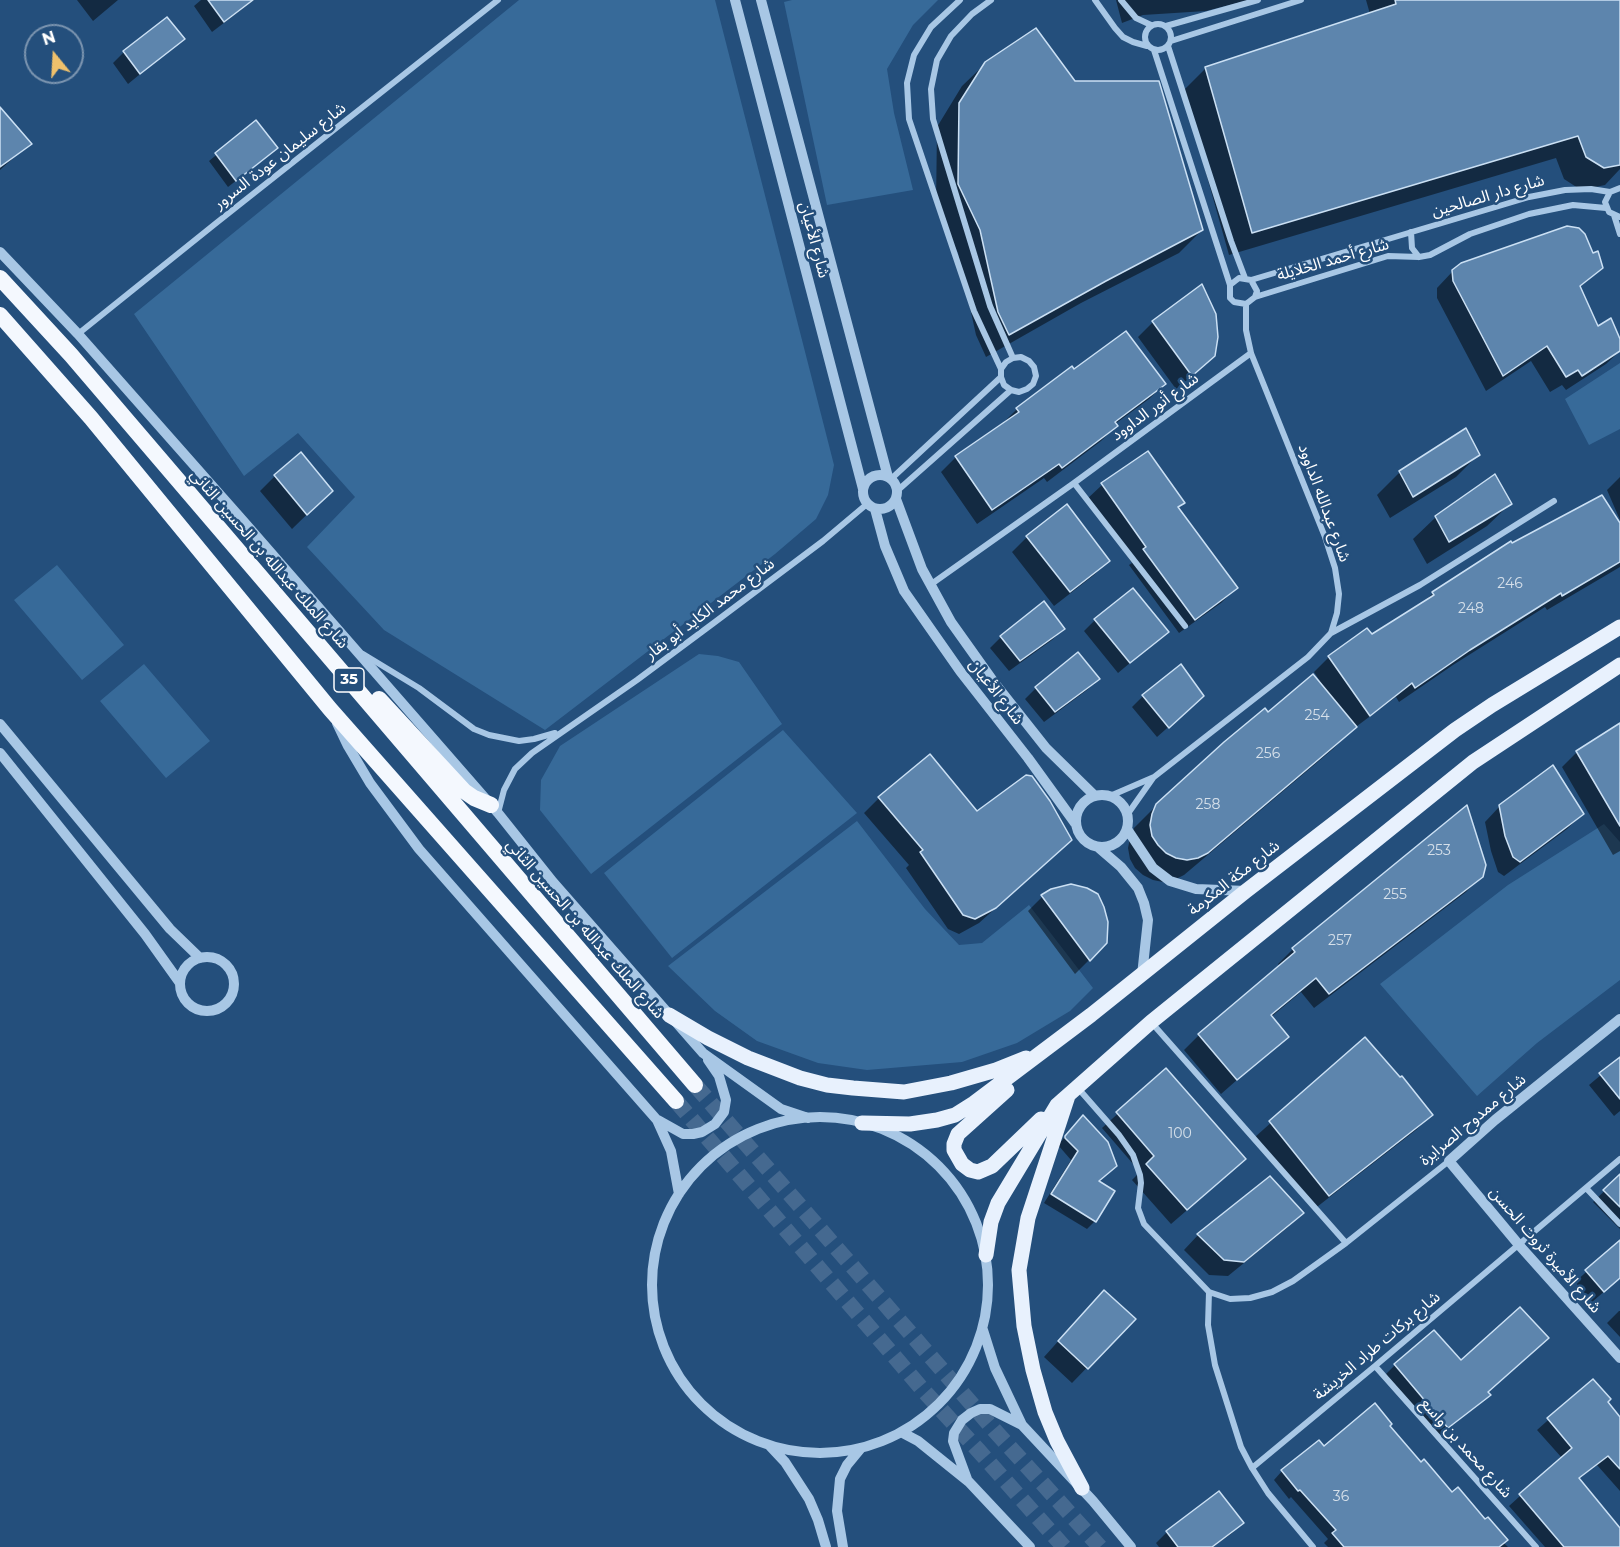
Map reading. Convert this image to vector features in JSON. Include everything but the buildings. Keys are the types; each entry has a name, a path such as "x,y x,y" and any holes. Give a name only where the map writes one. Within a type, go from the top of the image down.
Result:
{"highway":[{"name":"شارع الملك عبدالله بن الحسين الثاني","path":"0,278 71,355 695,1085"},
{"name":"35","path":"1,317 91,418 330,709 676,1101"},
{"path":"346,676 379,699 464,791 494,809"}],"main road":[{"name":"شارع مكة المكرمة","path":"862,1123 910,1124 955,1115 1005,1081 1091,1016 1246,891 1455,730 1620,627"},
{"path":"1091,1016 963,1128 954,1144 957,1157 970,1170 978,1172 992,1166 1073,1090 1151,1022 1473,762 1620,665"},
{"path":"669,1015 748,1058 800,1078 827,1085 853,1088 904,1092 951,1083 996,1070 1040,1053"},
{"path":"1073,1090 1028,1218 1019,1270 1024,1326 1045,1412 1057,1441 1082,1488"},
{"path":"986,1255 991,1222 999,1203 1057,1105"}],"street":[{"name":"شارع سليمان عودة السرور","path":"78,334 498,0"},
{"name":"شارع الأعيان","path":"735,0 863,489"},
{"name":"شارع الأعيان","path":"761,0 889,478"},
{"path":"960,0 931,27 914,55 907,83 909,119 974,312 1001,369 1004,385 1019,392 1033,384 1036,376 1034,367 1021,357 1006,362 1001,369"},
{"path":"991,0 972,14 951,36 937,60 932,89 933,119 990,306 1013,358"},
{"path":"1095,0 1123,37 1154,50 1162,50 1169,44 1301,0"},
{"path":"1121,0 1137,18 1151,25"},
{"path":"1166,26 1258,0"},
{"path":"1147,46 1144,39 1145,31 1151,25 1158,23 1166,26 1171,32 1169,44 1231,241 1248,279 1257,291 1255,297 1246,304 1240,305 1230,298 1230,285 1154,50"},
{"path":"1620,188 1606,196 1606,207 1617,216 1620,234"},
{"name":"شارع دار الصالحين","path":"1410,232 1547,192 1591,189 1610,192"},
{"name":"شارع دار الصالحين","path":"1419,257 1438,251 1485,228 1529,214 1573,205 1606,207"},
{"path":"1410,232 1413,248 1419,257"},
{"name":"شارع أحمد الخلايلة","path":"1248,279 1410,232"},
{"name":"شارع الملك عبدالله بن الحسين الثاني","path":"0,252 78,334 494,809 553,882 703,1053"},
{"name":"شارع أحمد الخلايلة","path":"1255,297 1388,256 1419,257"},
{"path":"1230,285 1239,278 1248,279"},
{"name":"شارع عبدالله الداوود","path":"1246,304 1246,330 1251,354 1326,537 1335,568 1339,594 1337,613 1331,633"},
{"name":"شارع أنور الداوود","path":"930,585 1251,354"},
{"path":"889,478 1001,377"},
{"path":"896,495 889,478 880,475 873,477 863,489 863,496 871,506 887,508 896,495 1011,390"},
{"path":"1074,483 1185,626"},
{"name":"شارع الأعيان","path":"896,495 915,552 951,622 993,681 1046,748 1095,796"},
{"path":"1142,975 1148,920 1144,903 1138,888 1121,867 1099,848 1082,840 1075,823 1080,806 1095,796 1110,796 1154,777 1308,657 1331,633 1420,585 1554,501"},
{"name":"شارع الأعيان","path":"871,506 904,591 960,671 1075,823"},
{"name":"شارع محمد الكايد أبو بقار","path":"494,809 515,770 532,753 637,680 871,506"},
{"name":"شارع محمد الكايد أبو بقار","path":"354,649 402,676 468,725 489,735 519,741 534,739 564,729"},
{"path":"330,709 370,783 419,849 657,1120 671,1151 679,1194"},
{"path":"0,723 170,930 200,958"},
{"path":"0,753 145,934 180,983 184,999 198,1009 214,1010 228,1001 234,985 230,969 217,958 200,958 186,967 180,983"},
{"path":"1127,815 1154,777"},
{"path":"1099,848 1116,843 1127,829 1127,815 1124,807 1110,796"},
{"path":"1127,829 1153,868 1170,881 1196,889 1246,891"},
{"name":"شارع ممدوح الصرايرة","path":"1209,1292 1230,1299 1250,1298 1272,1292 1293,1281 1346,1243 1449,1161 1513,1105 1620,1019"},
{"path":"1151,1022 1346,1243"},
{"path":"657,1120 683,1134 693,1134 702,1132 715,1124 724,1112 726,1100 719,1076 703,1053"},
{"path":"703,1053 781,1109 808,1118"},
{"path":"1073,1090 1119,1136 1132,1155 1140,1175 1138,1208 1144,1224 1209,1292 1208,1325 1215,1365 1241,1447 1268,1493 1313,1547"},
{"path":"986,1314 980,1338 970,1361 941,1402 922,1418 901,1432 861,1448 821,1453 785,1450 737,1431 716,1418 681,1381 659,1335 654,1311 653,1268 663,1226 679,1194 695,1174 713,1156 735,1141 766,1127 808,1118 835,1118 862,1123 892,1134 920,1150 943,1171 963,1196 977,1224 986,1255 988,1284 986,1314 983,1332 995,1368 1022,1425 1082,1488 1131,1547"},
{"name":"شارع بركات طراد الخريشة","path":"1252,1467 1620,1159"},
{"name":"شارع الأميرة ثروت الحسن","path":"1449,1161 1519,1245 1620,1358"},
{"path":"1586,1188 1620,1224"},
{"name":"شارع محمد بن واسع","path":"1375,1366 1536,1547"},
{"path":"969,1482 960,1464 953,1441 954,1433 962,1420 980,1409 990,1409 1022,1425"},
{"path":"901,1432 918,1441 969,1482 1030,1547"},
{"path":"770,1445 791,1471 809,1499 826,1547"},
{"path":"843,1547 837,1511 839,1488 847,1466 861,1448"}],"shaded area":[{"path":"519,0 715,0 834,465 828,495 816,519 775,554 545,730 384,630 307,547 355,497 298,433 244,476 134,314"},
{"path":"792,0 938,0 913,25 887,69 894,113 913,190 827,205 784,2"},
{"path":"1620,363 1620,429 1589,445 1565,399"},
{"path":"57,565 124,645 82,680 14,600"},
{"path":"699,654 739,662 782,724 591,874 540,810 541,780 560,746"},
{"path":"144,664 210,741 166,778 100,701"},
{"path":"783,730 857,813 672,958 604,873"},
{"path":"857,821 925,909 959,945 982,943 1029,905 1093,988 1070,1011 1017,1043 962,1062 867,1070 818,1063 757,1041 715,1011 668,966"},
{"path":"1604,824 1620,842 1620,980 1537,1043 1477,1096 1380,984 1508,885"}],"tunnel":[{"path":"695,1085 996,1432 1100,1547"},
{"path":"676,1101 923,1390 1064,1547"}]}
